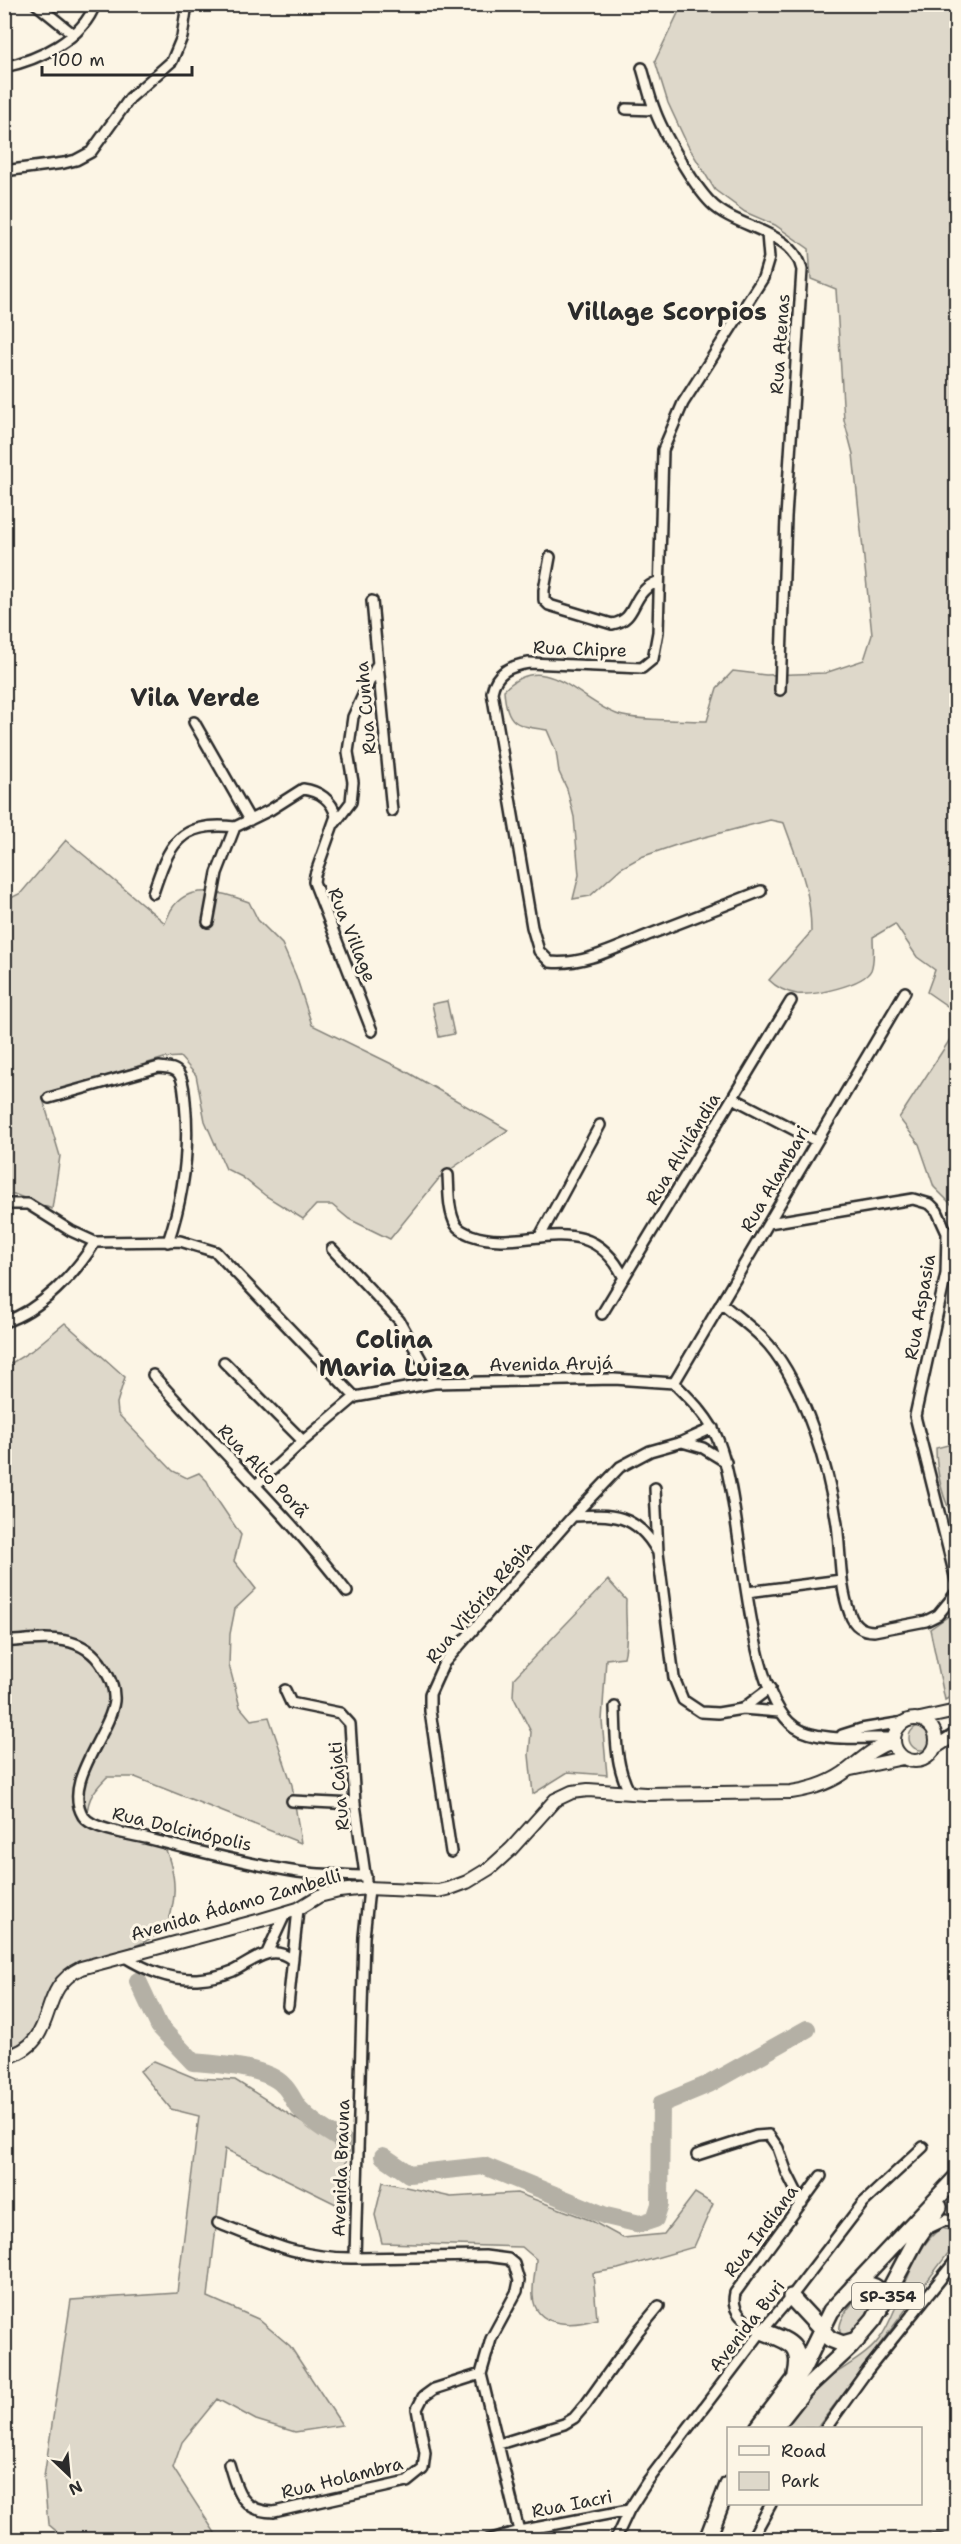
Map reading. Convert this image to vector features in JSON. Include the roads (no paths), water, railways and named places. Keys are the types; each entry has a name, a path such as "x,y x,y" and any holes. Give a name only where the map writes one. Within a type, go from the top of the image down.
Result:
{"main road":[{"name":"SP-354","path":"775,2427 810,2384 857,2340 880,2310 916,2240 954,2182"},
{"name":"SP-354","path":"759,2427 795,2380 831,2311 954,2182"},
{"path":"853,2287 867,2284 875,2287 880,2298 880,2310"},
{"path":"791,2297 822,2328 825,2334 837,2343 850,2343 857,2340"},
{"path":"809,2314 831,2311"},
{"path":"762,2331 792,2345 797,2352 799,2362 795,2380"},
{"path":"708,2537 727,2490"},
{"path":"708,2537 728,2505"}],"street":[{"path":"36,4 73,34"},
{"path":"4,67 38,57 73,34 85,21 95,4"},
{"path":"4,171 64,163 91,152 130,98 172,61 182,37 187,4"},
{"name":"Rua Atenas","path":"642,68 654,110 699,190 723,213 767,234 797,256 802,270 788,494 780,690"},
{"path":"626,109 654,110"},
{"name":"Rua Chipre","path":"761,891 615,948 574,960 550,962 539,951 536,943 492,693 494,683 507,669 529,663 633,668 646,666 653,659 659,581 663,450 683,403 763,278 769,258 767,234"},
{"path":"550,557 544,600 549,605 612,624 622,622 630,614 639,594 647,585 659,581"},
{"name":"Rua Cunha","path":"372,601 392,811"},
{"name":"Rua Village","path":"372,1031 314,882 334,825 351,802 353,782 348,752 353,717 378,663"},
{"path":"194,722 250,820"},
{"path":"153,893 166,855 178,841 195,829 213,825 235,827 286,801 303,789 321,794 329,801 336,816 334,825"},
{"path":"208,922 217,873 235,827"},
{"name":"Rua Alambari","path":"674,1383 905,992"},
{"name":"Rua Alvilândia","path":"602,1314 791,1001"},
{"path":"49,1098 159,1067 174,1069 180,1075 186,1113 187,1165 176,1218 168,1242"},
{"path":"733,1098 816,1141"},
{"path":"540,1236 600,1125"},
{"path":"448,1175 451,1207 455,1224 459,1229 481,1238 521,1239 561,1234 592,1244 617,1263 624,1278"},
{"name":"Rua Aspasia","path":"769,1223 913,1199 930,1204 942,1218 947,1233 946,1274 915,1416 957,1580"},
{"path":"4,1204 28,1204 71,1231 95,1242 190,1242 216,1251 356,1397 303,1441 255,1486"},
{"path":"4,1322 16,1318 63,1281 84,1260 95,1242"},
{"path":"332,1249 399,1320 434,1383"},
{"path":"721,1303 769,1345 790,1378 811,1424 822,1455 834,1506 841,1580 853,1621 866,1631 903,1627 938,1615 957,1593"},
{"path":"224,1362 303,1441"},
{"name":"Rua Alto Porã","path":"153,1375 309,1544 347,1592"},
{"name":"Avenida Arujá","path":"356,1397 434,1383 614,1379 674,1383"},
{"path":"674,1383 693,1401 713,1428 726,1462 735,1504 753,1631 779,1712 796,1728 814,1733 894,1740"},
{"name":"Rua Vitória Régia","path":"451,1852 430,1711 430,1694 434,1681 444,1664 573,1516 620,1467 650,1451 682,1443 713,1428"},
{"path":"682,1443 703,1448 726,1462"},
{"path":"655,1488 658,1554 674,1678 678,1692 692,1707 701,1712 718,1713 742,1709 779,1712"},
{"path":"573,1516 605,1515 632,1522 651,1540 658,1554"},
{"path":"747,1592 841,1580"},
{"name":"Rua Dolcinópolis","path":"4,1642 42,1639 74,1642 92,1653 110,1678 114,1689 111,1714 91,1751 78,1796 79,1807 89,1822 100,1827 170,1845 367,1884"},
{"path":"742,1709 770,1688"},
{"name":"Rua Cajati","path":"285,1690 291,1703 340,1713 350,1724 355,1804 367,1884"},
{"path":"615,1707 618,1761 623,1781 630,1793"},
{"path":"837,1736 861,1728 957,1711"},
{"path":"920,1719 934,1730 936,1747"},
{"path":"903,1758 898,1754 894,1740 899,1726 904,1722"},
{"name":"Avenida Ádamo Zambelli","path":"4,2058 34,2043 43,2028 57,1988 65,1977 81,1968 292,1910 319,1896 367,1884 419,1891 451,1888 467,1882 489,1868 511,1849 546,1809 566,1794 581,1790 630,1793 791,1792 816,1786 847,1771 903,1758 916,1762 922,1761 928,1758 936,1747 957,1734"},
{"name":"Avenida Ádamo Zambelli","path":"847,1771 875,1748 894,1740"},
{"path":"292,1801 355,1804"},
{"name":"Avenida Brauna","path":"367,1884 355,2258 485,2256 508,2259 518,2273 516,2290 491,2339 481,2374"},
{"path":"267,1953 292,1910"},
{"path":"288,2006 292,1910"},
{"path":"123,1956 147,1971 195,1979 225,1974 267,1953 280,1953 291,1959"},
{"path":"696,2155 756,2136 769,2135 778,2148 802,2203"},
{"name":"Avenida Buri","path":"615,2540 629,2510 762,2331 863,2203 923,2147"},
{"name":"Rua Indiana","path":"762,2331 739,2315 734,2306 735,2293 821,2176"},
{"path":"916,2240 939,2222 946,2220 957,2224"},
{"path":"218,2223 299,2254 324,2258 355,2258"},
{"path":"827,2427 867,2371 957,2260"},
{"path":"499,2444 564,2424 574,2418 659,2306"},
{"path":"481,2374 519,2531"},
{"name":"Rua Holambra","path":"229,2464 236,2488 244,2501 254,2510 264,2512 274,2512 407,2482 423,2469 425,2453 417,2409 423,2397 434,2389 481,2374"},
{"path":"751,2540 770,2505"},
{"name":"Rua Iacri","path":"488,2540 519,2531 629,2510"},
{"path":"929,2540 941,2540"}],"waterway":[{"path":"138,1981 159,2026 193,2062 254,2070 276,2079 310,2119 348,2144"},
{"path":"383,2156 409,2174 484,2166 606,2216 640,2224 655,2219 660,2204 661,2104 709,2084 807,2029"}],"district":[{"name":"Village Scorpios","path":"667,312"},
{"name":"Vila Verde","path":"195,698"},
{"name":"Colina Maria Luiza","path":"394,1354"}]}
